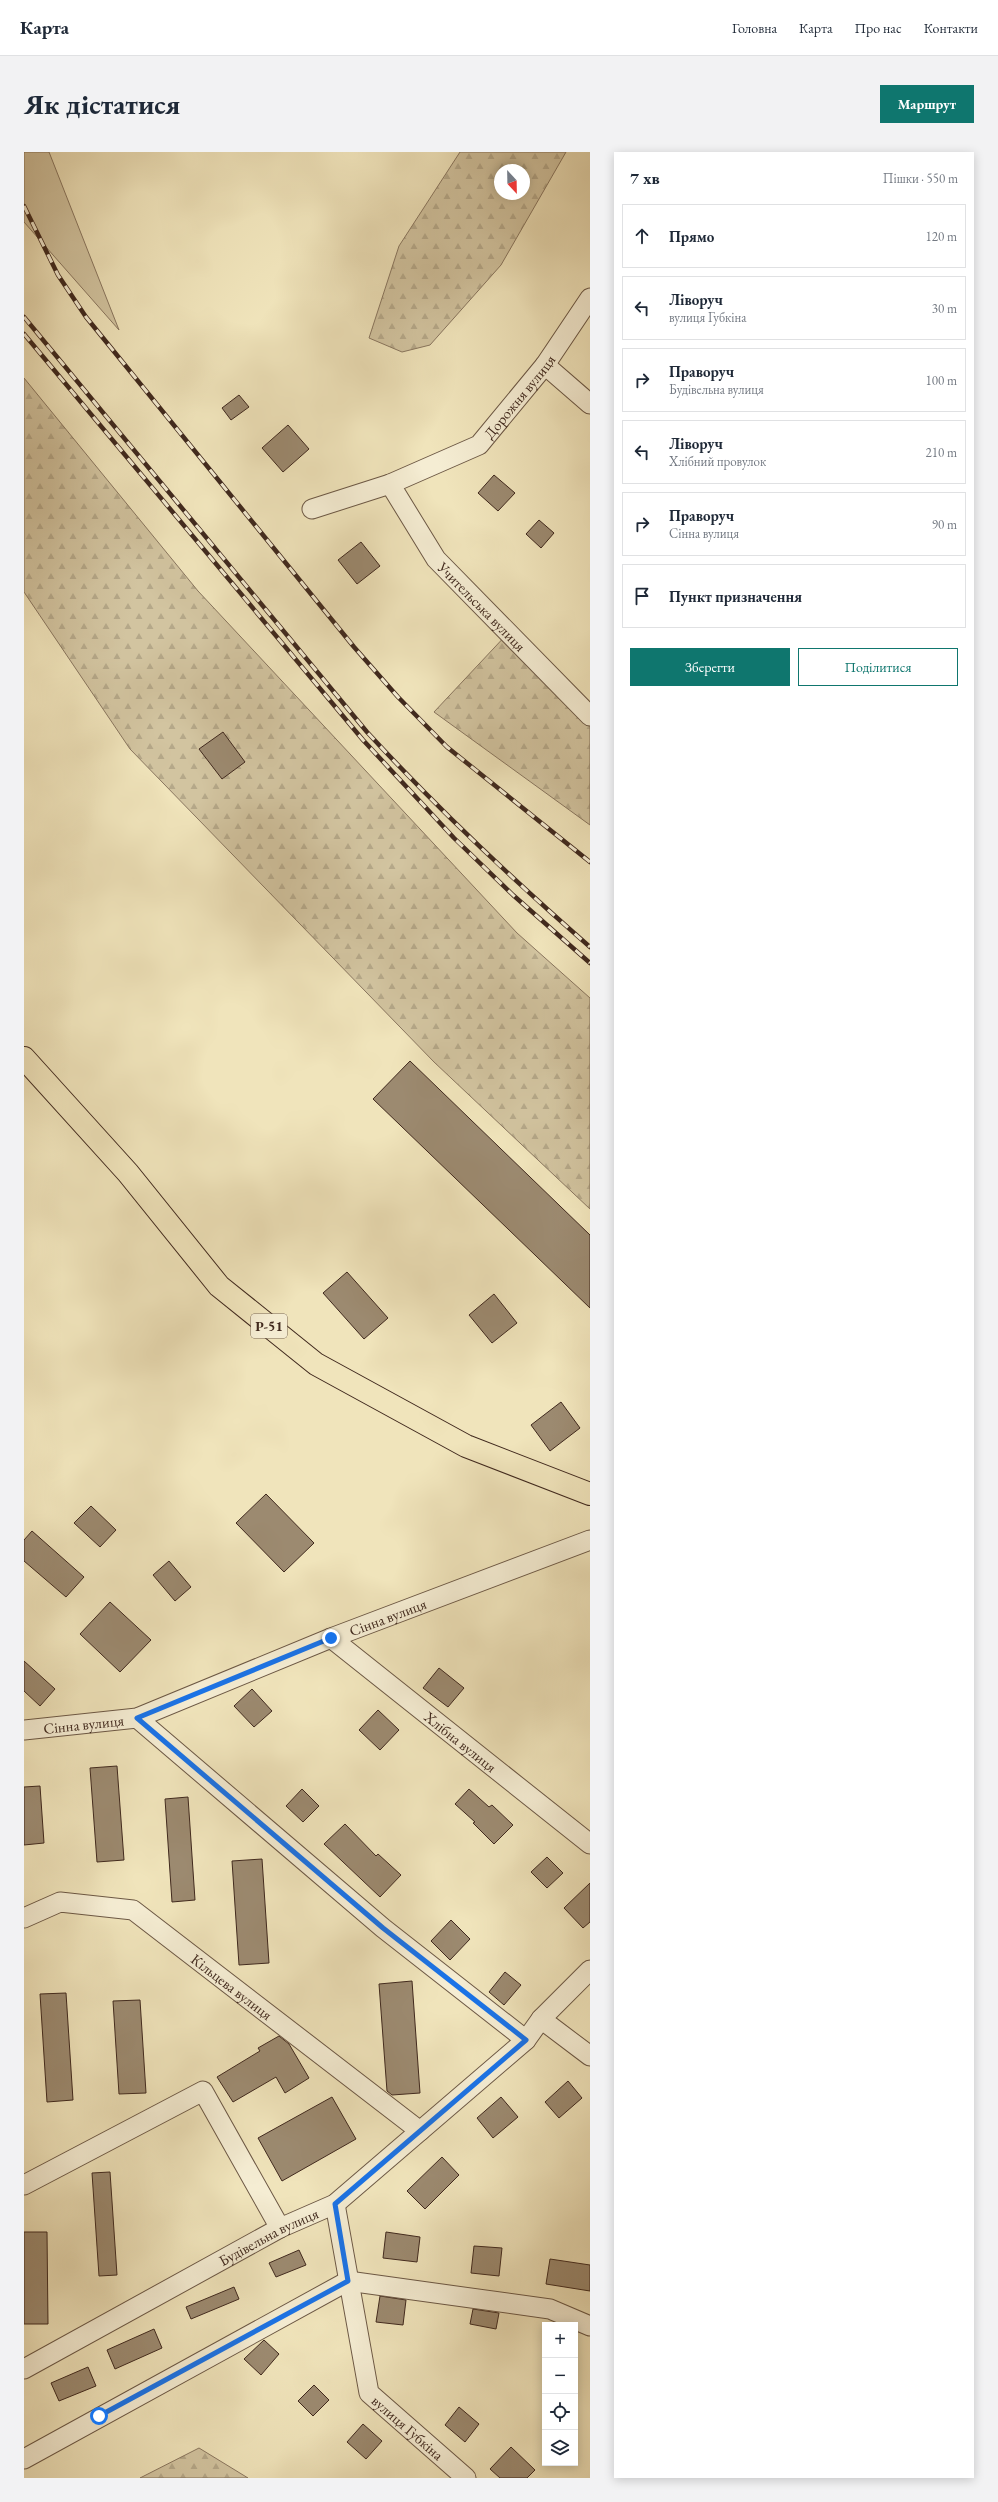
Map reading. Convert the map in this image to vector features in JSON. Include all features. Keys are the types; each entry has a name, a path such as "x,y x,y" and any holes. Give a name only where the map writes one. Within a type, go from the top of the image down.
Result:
{"main road":[{"name":"Р-51","path":"24,1058 128,1173 219,1286 316,1364 466,1446 590,1494"}],"street":[{"name":"Дорожня вулиця","path":"312,509 390,484 479,445 545,365 590,298"},
{"path":"545,365 590,404"},
{"name":"Учительська вулиця","path":"390,484 436,559 590,716"},
{"name":"Сінна вулиця","path":"24,1730 137,1718 331,1638 590,1540"},
{"name":"Хлібна вулиця","path":"331,1638 590,1844"},
{"path":"137,1718 383,1928 526,2040"},
{"name":"Кільцева вулиця","path":"24,1918 60,1902 133,1910 420,2131"},
{"name":"Будівельна вулиця","path":"24,2369 280,2228 335,2204 526,2040 541,2019 590,1970"},
{"path":"541,2019 590,2056"},
{"path":"24,2186 203,2091 280,2228"},
{"name":"вулиця Губкіна","path":"335,2204 368,2393 466,2478"},
{"path":"24,2459 348,2281 550,2309 590,2326"}],"green space":[{"path":"24,152 49,152 119,330 24,222"},
{"path":"460,152 566,152 501,265 430,345 402,352 369,338 399,246"},
{"path":"24,378 198,591 517,933 590,998 590,1209 434,1062 130,749 24,592"},
{"path":"509,632 590,716 590,825 434,712"},
{"path":"199,2448 248,2478 140,2478"}],"building":[{"path":"239,395 249,407 231,420 222,408"},
{"path":"288,425 309,449 283,472 262,448"},
{"path":"494,475 515,493 498,511 478,493"},
{"path":"539,520 554,533 541,548 526,534"},
{"path":"361,542 380,566 357,584 338,560"},
{"path":"223,732 245,762 222,779 199,749"},
{"path":"410,1061 590,1235 590,1308 373,1099"},
{"path":"347,1272 388,1318 364,1339 323,1293"},
{"path":"494,1294 517,1323 492,1343 469,1315"},
{"path":"561,1402 580,1428 550,1451 531,1425"},
{"path":"266,1494 314,1543 284,1572 236,1523"},
{"path":"91,1506 116,1530 100,1547 74,1523"},
{"path":"32,1531 84,1577 66,1597 24,1561 24,1540"},
{"path":"169,1561 191,1587 175,1601 153,1575"},
{"path":"110,1602 151,1640 120,1672 80,1634"},
{"path":"24,1661 55,1689 40,1706 24,1691"},
{"path":"439,1668 464,1688 448,1707 423,1688"},
{"path":"252,1689 272,1711 254,1727 234,1706"},
{"path":"378,1710 399,1730 380,1750 359,1730"},
{"path":"117,1766 124,1860 97,1862 90,1768"},
{"path":"40,1786 44,1843 24,1845 24,1787"},
{"path":"302,1789 319,1806 303,1822 286,1806"},
{"path":"469,1789 489,1807 492,1805 513,1825 494,1844 473,1823 475,1822 455,1804"},
{"path":"188,1797 195,1900 172,1902 165,1799"},
{"path":"345,1824 376,1856 378,1854 401,1875 380,1897 324,1844"},
{"path":"547,1857 563,1873 547,1888 531,1872"},
{"path":"262,1859 269,1963 239,1965 232,1861"},
{"path":"590,1883 590,1922 583,1928 564,1908"},
{"path":"451,1920 470,1939 450,1960 431,1941"},
{"path":"505,1972 521,1985 504,2005 489,1992"},
{"path":"412,1981 420,2093 392,2095 387,2091 379,1984"},
{"path":"66,1993 73,2100 47,2102 40,1994"},
{"path":"140,2000 146,2093 119,2094 113,2001"},
{"path":"279,2036 289,2044 309,2078 285,2093 276,2077 233,2102 217,2077 260,2051 258,2048"},
{"path":"568,2081 582,2098 559,2118 545,2102"},
{"path":"332,2097 356,2139 282,2181 258,2138"},
{"path":"501,2097 518,2117 493,2138 477,2118"},
{"path":"442,2157 459,2175 425,2209 407,2191"},
{"path":"110,2172 117,2275 99,2276 92,2173"},
{"path":"24,2232 47,2232 48,2324 24,2324"},
{"path":"386,2232 420,2237 417,2262 383,2258"},
{"path":"474,2246 502,2248 499,2276 471,2273"},
{"path":"299,2250 306,2265 276,2277 269,2263"},
{"path":"550,2259 590,2265 590,2291 546,2284"},
{"path":"234,2287 239,2299 191,2319 186,2307"},
{"path":"380,2296 406,2300 403,2325 376,2322"},
{"path":"473,2309 499,2313 496,2329 470,2324"},
{"path":"154,2329 162,2348 115,2369 107,2350"},
{"path":"264,2340 279,2354 261,2375 244,2359"},
{"path":"88,2367 96,2386 59,2401 51,2383"},
{"path":"314,2385 329,2400 313,2416 298,2401"},
{"path":"459,2407 479,2424 465,2442 445,2425"},
{"path":"363,2424 382,2441 366,2459 347,2442"},
{"path":"511,2447 535,2470 527,2478 500,2478 490,2469"}],"railway":[{"path":"24,206 58,275 86,317 354,647 398,697 447,747 590,862"},
{"path":"24,317 367,732 420,788 476,842 590,947"},
{"path":"24,334 363,740 454,838 513,895 590,963"}],"route":[{"path":"99,2416 348,2281 335,2204 526,2040 383,1928 137,1718 331,1638"}]}
